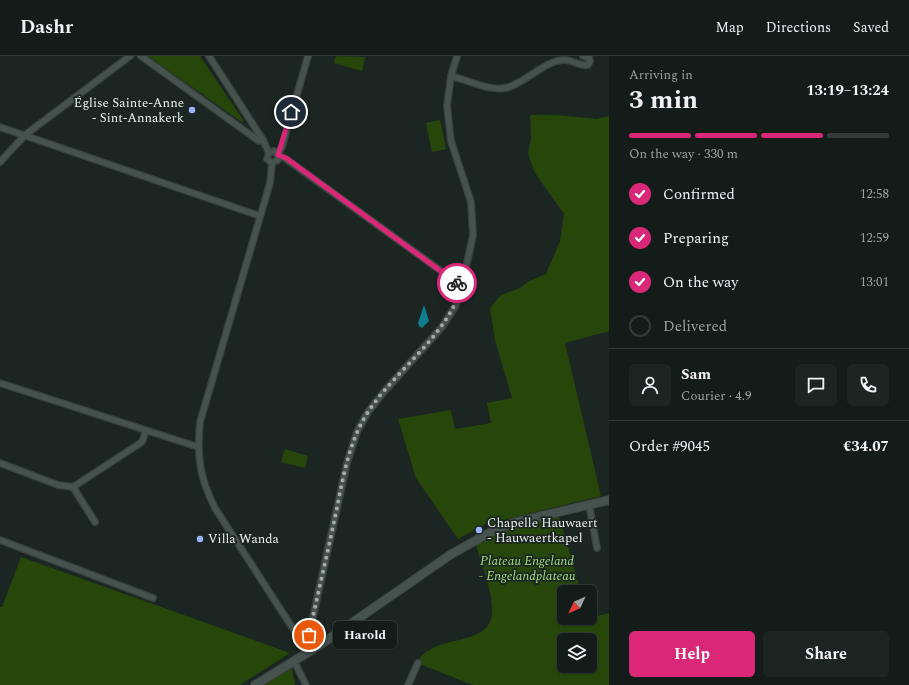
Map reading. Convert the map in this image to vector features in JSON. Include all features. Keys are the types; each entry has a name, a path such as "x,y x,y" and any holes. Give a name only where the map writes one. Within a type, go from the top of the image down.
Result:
{"street":[{"path":"0,162 25,135 130,56"},
{"path":"141,56 259,141 263,140"},
{"path":"209,56 263,140 274,153 286,158 290,163 462,286"},
{"path":"290,163 274,162 267,159 283,142 308,56"},
{"path":"302,643 309,635 347,464 357,432 368,412 383,393 442,328 456,305 462,286 473,235 471,202 451,141 448,106 451,76 457,56"},
{"path":"451,76 495,88 506,88 566,58 584,66 588,65 590,61 589,58 583,56"},
{"path":"0,127 260,216"},
{"path":"274,153 270,184 200,422 198,447 201,476 215,508 308,652"},
{"path":"0,384 198,447"},
{"path":"0,463 58,485 73,487 142,442 146,431"},
{"path":"73,487 94,522"},
{"path":"255,685 308,652 450,555 487,534 512,523 609,500"},
{"path":"589,504 597,548"},
{"path":"0,540 153,598"},
{"path":"294,661 306,685"},
{"path":"408,685 418,663"}],"green space":[{"path":"148,56 200,56 243,120 243,123"},
{"path":"336,56 365,57 362,71 334,63"},
{"path":"530,115 556,115 597,119 609,116 609,331 565,343 601,496 511,518 491,525 489,522 458,539 416,478 398,419 451,410 455,429 491,423 487,403 512,398 495,340 490,308 501,295 520,288 529,281 546,274 560,241 564,214 535,173 528,154 531,138"},
{"path":"440,120 446,149 432,152 426,123"},
{"path":"285,449 308,456 305,468 281,462"},
{"name":"Plateau Engeland - Engelandplateau","path":"559,516 579,585 557,585 557,625 597,625 597,616 609,613 609,685 473,685 417,663 425,653 435,647 473,636 483,630 490,622 492,601 476,544 509,528"},
{"path":"21,557 290,653 240,685 0,685 0,607 2,607"},
{"path":"291,665 295,685 260,685"}],"water":[{"path":"424,305 429,321 422,328 418,323"}],"way so far":[{"path":"309,635 347,464 357,432 368,412 383,393 442,328 456,305 462,286 457,283"}],"place":[{"name":"Église Sainte-Anne - Sint-Annakerk","path":"192,110"},
{"name":"Chapelle Hauwaert - Hauwaertkapel","path":"479,530"},
{"name":"Villa Wanda","path":"200,539"},
{"name":"Harold","path":"309,635"}],"route":[{"path":"291,112 282,147 278,155 286,158 290,163 457,283"}]}
